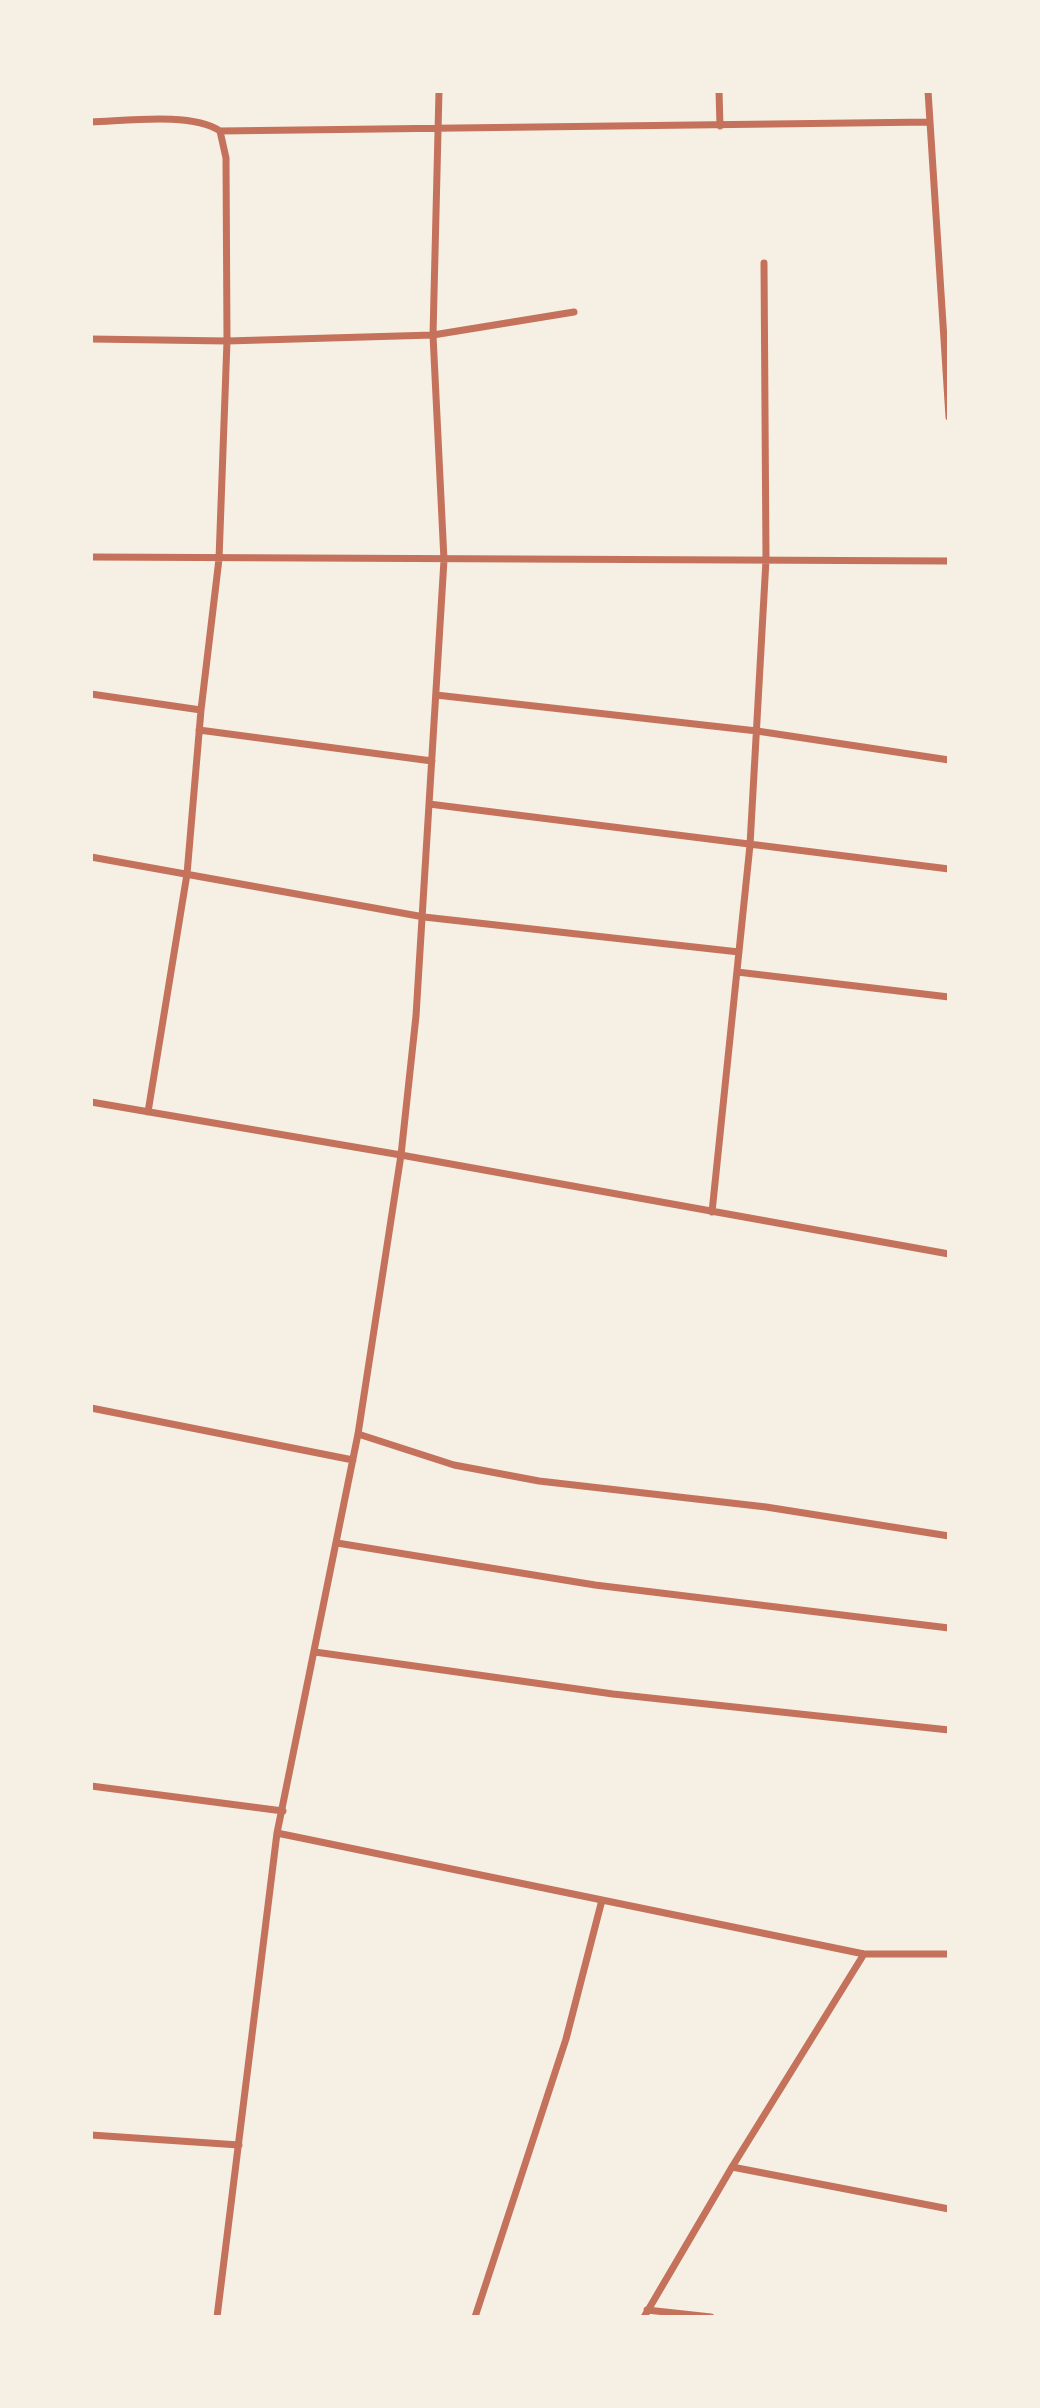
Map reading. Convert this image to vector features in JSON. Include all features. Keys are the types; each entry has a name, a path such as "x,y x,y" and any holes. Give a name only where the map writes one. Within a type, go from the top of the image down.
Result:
{"street":[{"path":"217,2317 277,1833 358,1434 401,1155 424,917 444,560 433,335 439,91"},
{"path":"719,91 720,126"},
{"path":"928,91 949,417"},
{"path":"91,122 173,120 210,125 220,131 930,121"},
{"path":"148,1112 187,874 201,709 219,559 226,341 226,158 220,131"},
{"path":"712,1212 750,845 757,731 766,560 764,263"},
{"path":"91,338 226,341 433,335 574,312"},
{"path":"91,557 949,561"},
{"path":"91,694 201,709"},
{"path":"436,695 757,731 949,760"},
{"path":"200,730 432,761"},
{"path":"429,804 949,869"},
{"path":"91,857 424,917 739,952"},
{"path":"737,972 949,997"},
{"path":"91,1102 949,1254"},
{"path":"91,1408 353,1460"},
{"path":"358,1434 454,1465 540,1481 766,1507 949,1536"},
{"path":"337,1543 595,1585 949,1628"},
{"path":"315,1652 613,1694 949,1730"},
{"path":"91,1786 283,1811"},
{"path":"277,1833 864,1954 949,1954"},
{"path":"475,2317 566,2039 602,1900"},
{"path":"712,2317 646,2314 732,2167 864,1954"},
{"path":"91,2135 239,2145"},
{"path":"732,2167 949,2209"}]}
